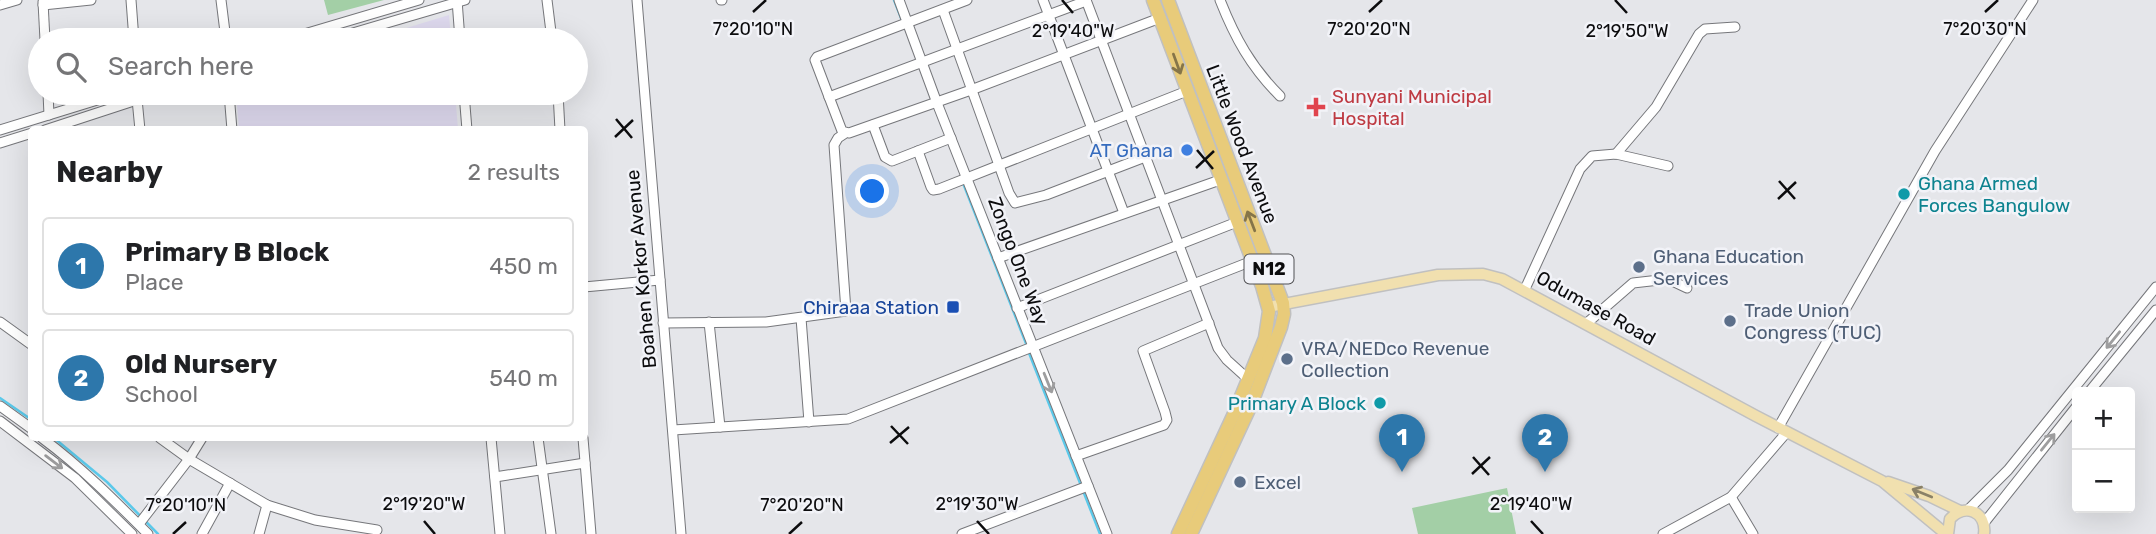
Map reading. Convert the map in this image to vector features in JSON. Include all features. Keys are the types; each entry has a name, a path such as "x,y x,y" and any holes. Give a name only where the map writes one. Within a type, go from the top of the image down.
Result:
{"highway":[{"name":"Little Wood Avenue","path":"1153,0 1252,261 1268,307 1269,320 1265,338 1233,416 1178,534"},
{"name":"Little Wood Avenue","path":"1168,0 1283,303"},
{"name":"N12","path":"1191,534 1251,405 1281,327 1283,303"}],"main road":[{"name":"Odumase Road","path":"1268,307 1406,279 1461,273 1483,274 1502,279 1882,481 1978,514 1984,527"},
{"name":"Odumase Road","path":"1882,481 1947,534"},
{"path":"1947,534 1950,519 1964,510"},
{"path":"1984,527 1996,534"}],"street":[{"path":"0,5 18,0"},
{"path":"44,28 43,3 91,0"},
{"path":"131,0 133,28"},
{"path":"221,0 224,28"},
{"path":"324,28 419,0"},
{"path":"547,0 550,28"},
{"name":"Boahen Korkor Avenue","path":"637,0 681,534"},
{"name":"Zongo One Way","path":"899,0 1107,534"},
{"path":"844,134 816,60 819,54 967,0"},
{"path":"1043,0 1094,128 1124,213"},
{"path":"1220,0 1249,61 1259,76 1280,96"},
{"path":"1663,534 1731,497 1783,430 1935,151 2033,0"},
{"path":"369,28 460,1 460,28"},
{"path":"829,97 1086,1 1218,348 1248,379"},
{"path":"943,10 1015,203 1046,195 1145,157"},
{"path":"663,323 766,321 846,310 834,145 838,138 1160,18"},
{"path":"1616,154 1656,107 1699,34 1705,29 1735,27"},
{"path":"918,151 933,190 1187,91"},
{"path":"49,105 49,115"},
{"path":"0,130 81,105"},
{"path":"58,126 120,105"},
{"path":"138,105 140,126"},
{"path":"230,105 232,126"},
{"path":"465,105 467,126"},
{"path":"559,105 560,126"},
{"path":"873,125 888,160 892,161 951,138"},
{"path":"0,143 28,134"},
{"path":"1525,289 1580,169 1592,156 1616,154 1668,166"},
{"path":"998,258 1220,180"},
{"path":"1017,308 1237,222"},
{"path":"673,430 848,419 1252,261"},
{"path":"1587,323 1633,283 1668,279 1688,288"},
{"path":"588,287 660,281"},
{"path":"1964,510 2008,470 2156,287"},
{"path":"2093,387 2156,310"},
{"path":"801,318 808,422"},
{"path":"0,322 28,342"},
{"path":"709,322 720,427"},
{"path":"1076,456 1164,425 1167,420 1165,412 1143,351 1209,323"},
{"path":"0,406 28,426"},
{"path":"1984,527 2072,413"},
{"path":"0,421 75,478 132,534"},
{"path":"47,441 75,462 148,534"},
{"path":"164,441 189,459 267,505 316,520 377,530"},
{"path":"139,524 200,441"},
{"path":"491,441 500,534"},
{"path":"538,441 551,534"},
{"path":"583,441 591,534"},
{"path":"495,477 585,463"},
{"path":"202,534 230,483"},
{"path":"962,534 1088,486"},
{"path":"1731,497 1753,534"},
{"path":"259,534 267,505"}],"shaded area":[{"path":"449,15 450,28 406,28"},
{"path":"237,105 456,105 458,126 239,126"}],"green space":[{"path":"324,0 384,0 328,15"},
{"path":"1507,488 1516,534 1418,534 1412,508"}],"waterway":[{"path":"894,0 903,23"},
{"path":"963,183 1027,346"},
{"path":"1029,353 1100,534"},
{"path":"0,398 28,417"},
{"path":"58,441 107,482 158,534"}],"place":[{"name":"Sunyani Municipal Hospital","path":"1316,107"},
{"name":"AT Ghana","path":"1187,150"},
{"name":"Ghana Armed Forces Bangulow","path":"1904,194"},
{"name":"Ghana Education Services","path":"1639,267"},
{"name":"Chiraaa Station","path":"953,307"},
{"name":"Trade Union Congress (TUC)","path":"1730,321"},
{"name":"VRA/NEDco Revenue Collection","path":"1287,359"},
{"name":"Primary A Block","path":"1380,403"},
{"name":"Primary B Block","path":"1402,472"},
{"name":"Old Nursery","path":"1545,472"},
{"name":"Excel","path":"1240,482"}]}
